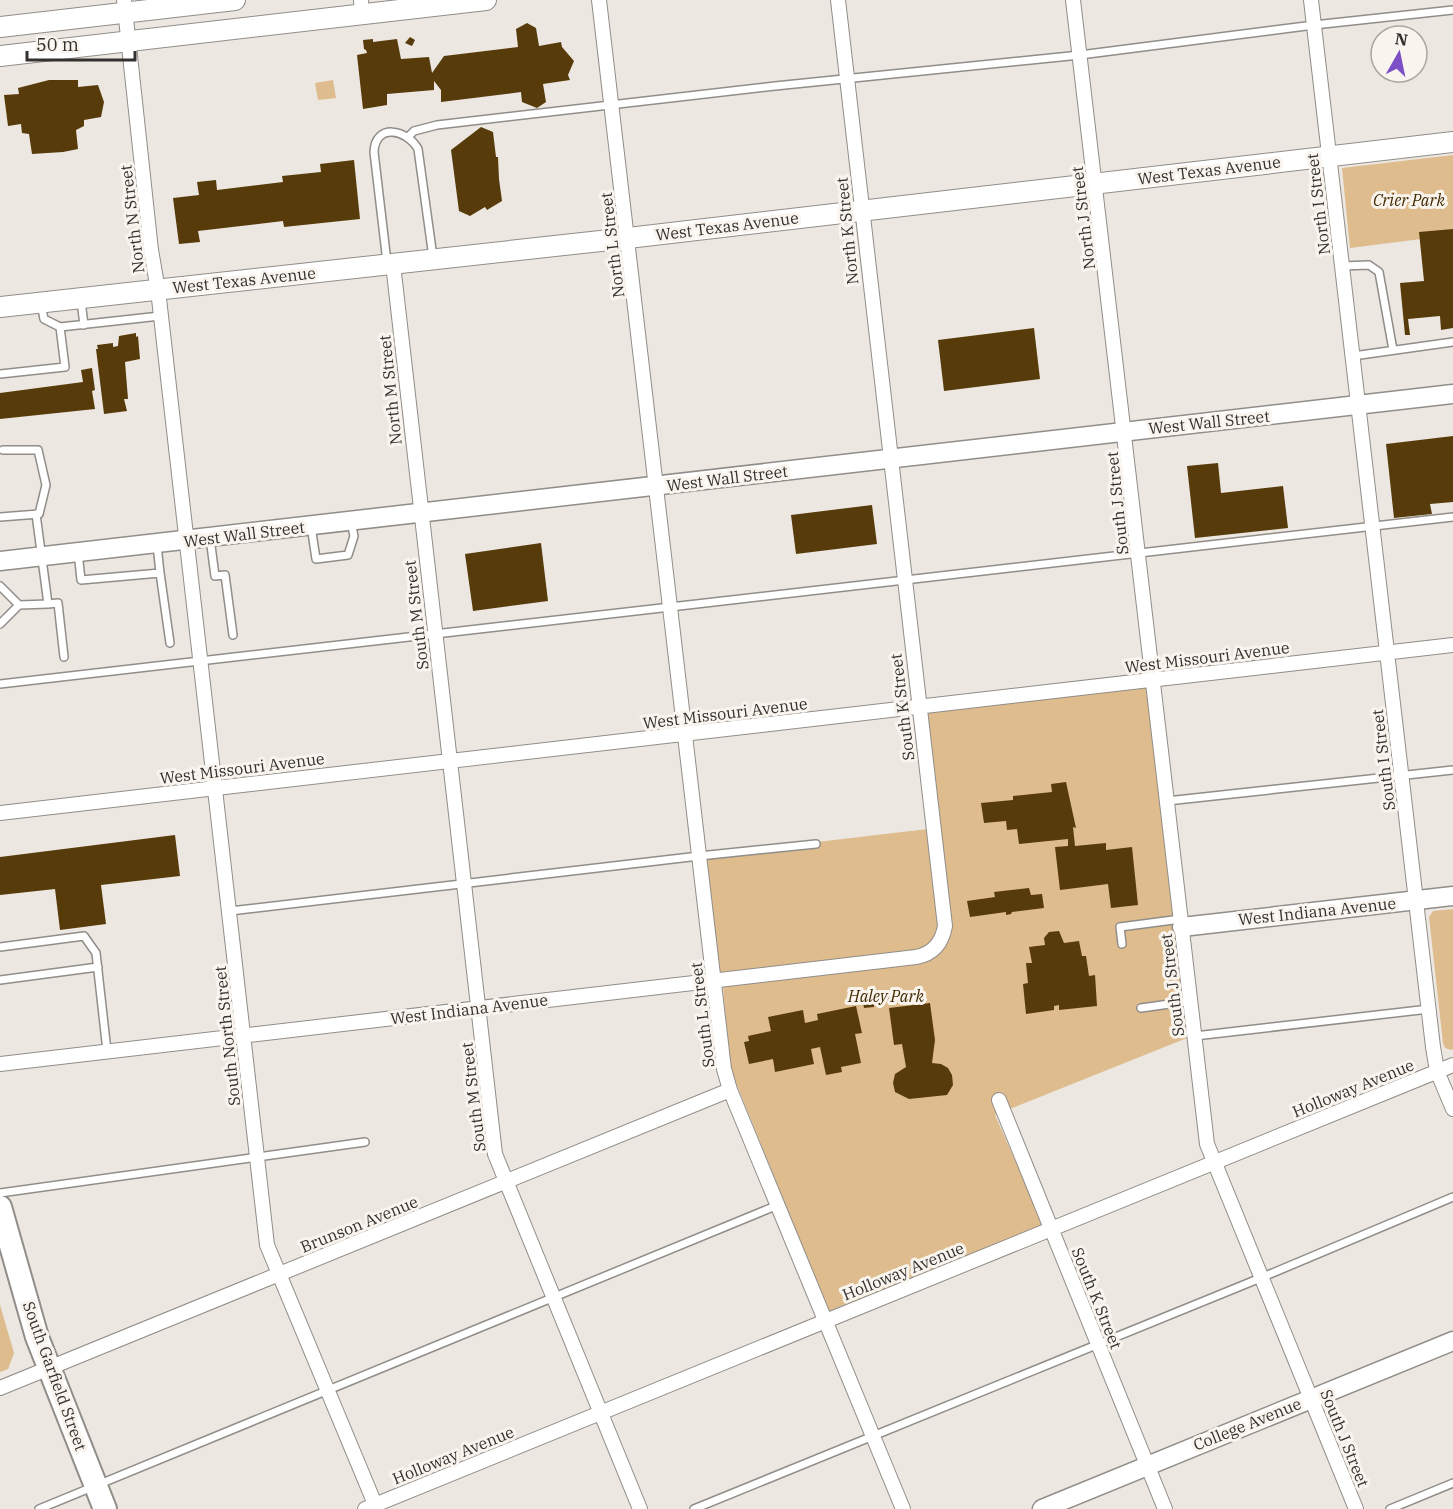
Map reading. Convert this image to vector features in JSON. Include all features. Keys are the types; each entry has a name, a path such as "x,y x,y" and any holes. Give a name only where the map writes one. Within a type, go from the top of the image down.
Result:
{"main road":[{"path":"0,27 125,6 235,0"},
{"path":"0,56 129,41 361,8 486,0"},
{"name":"West Texas Avenue","path":"0,307 628,238 1453,142"},
{"name":"South Garfield Street","path":"0,1207 37,1336 105,1509"}],"street":[{"name":"North L Street","path":"599,0 656,486"},
{"name":"North K Street","path":"838,0 890,459"},
{"name":"North J Street","path":"1073,0 1125,431"},
{"name":"North I Street","path":"1311,0 1359,405"},
{"name":"North N Street","path":"125,6 151,250 158,290 187,540"},
{"name":"North M Street","path":"390,264 421,513"},
{"name":"West Wall Street","path":"0,561 1453,394"},
{"name":"South I Street","path":"1359,405 1437,1071 1453,1109"},
{"name":"South J Street","path":"1125,431 1207,1144 1216,1161 1356,1509"},
{"name":"South K Street","path":"890,459 945,926 935,949"},
{"name":"South L Street","path":"656,486 724,1069 730,1090 903,1509"},
{"name":"South M Street","path":"421,513 495,1154 640,1509"},
{"name":"South North Street","path":"187,540 267,1245 328,1389 372,1508"},
{"name":"West Missouri Avenue","path":"0,813 1453,645"},
{"name":"West Indiana Avenue","path":"1181,923 1453,896"},
{"name":"West Indiana Avenue","path":"0,1064 916,957 924,956 935,949"},
{"name":"Holloway Avenue","path":"372,1508 601,1412 1453,1065"},
{"name":"Brunson Avenue","path":"0,1388 730,1090"},
{"name":"South K Street","path":"999,1100 1165,1509"},
{"name":"College Avenue","path":"1042,1509 1453,1341"}],"lane":[{"path":"408,137 414,131 437,125 847,78 1080,55 1453,10"},
{"path":"390,264 374,147 377,139 385,134 399,132 414,143 420,155 434,259"},
{"path":"1342,266 1369,265 1379,272 1393,350"},
{"path":"81,298 84,325"},
{"path":"41,303 44,319 60,327 160,316"},
{"path":"0,374 65,367 60,327"},
{"path":"1353,356 1453,342"},
{"path":"0,517 39,513 46,485 38,450 3,450"},
{"path":"36,514 48,604"},
{"path":"0,684 1453,517"},
{"path":"311,526 316,559 348,555 354,536 351,521"},
{"path":"210,538 215,576 225,575 233,635"},
{"path":"157,544 170,643"},
{"path":"78,552 81,580 160,573"},
{"path":"0,586 19,605"},
{"path":"0,624 5,615 19,605 58,603 64,657"},
{"path":"1167,801 1453,770"},
{"path":"230,911 699,855 816,844"},
{"path":"1122,944 1120,927 1181,923"},
{"path":"0,947 84,936 96,953 107,1052"},
{"path":"0,981 98,967"},
{"path":"1141,1008 1191,1001"},
{"path":"1195,1036 1429,1009"},
{"path":"0,1193 365,1142"},
{"path":"694,1509 1453,1197"},
{"path":"39,1509 778,1205"},
{"path":"1390,1509 1453,1483"}],"green space":[{"path":"333,80 336,98 318,100 315,83"},
{"name":"Crier Park","path":"1453,155 1453,235 1350,248 1342,168"},
{"name":"Haley Park","path":"1149,686 1187,1038 995,1115 1044,1226 829,1311 730,1068 723,987 699,856 936,828 924,710"},
{"path":"1453,909 1453,1049 1451,1050 1445,1048 1443,1043 1429,917 1433,911"},
{"path":"0,1305 14,1353 8,1369 0,1372"}],"building":[{"path":"527,23 536,28 539,46 561,42 562,47 574,61 568,75 570,80 543,84 546,102 537,108 522,102 521,92 441,102 441,90 434,81 434,90 387,94 387,105 363,109 357,55 367,53 363,40 373,39 373,42 397,39 401,59 429,57 432,73 444,56 518,47 516,29"},
{"path":"410,37 415,40 412,46 405,43"},
{"path":"49,80 78,80 78,87 98,85 104,102 101,117 84,120 84,126 76,130 78,149 32,154 29,134 22,133 21,124 8,126 4,95 19,94 18,88"},
{"path":"481,127 493,132 502,201 470,216 459,211 451,150"},
{"path":"354,160 360,219 284,227 283,221 198,231 200,242 179,244 173,198 199,195 197,182 216,180 217,190 283,182 282,176 321,172 320,164"},
{"path":"1453,229 1453,328 1441,330 1440,316 1408,319 1410,335 1405,335 1400,283 1424,281 1419,232"},
{"path":"1034,328 1040,379 944,391 938,340"},
{"path":"136,333 140,359 125,362 128,399 124,399 127,411 104,414 97,345 113,343 113,347 118,346 119,336"},
{"path":"92,368 95,409 0,419 0,393 83,382 81,370"},
{"path":"1453,436 1453,502 1430,504 1432,514 1394,518 1386,444"},
{"path":"1218,463 1221,493 1283,486 1288,528 1195,538 1187,466"},
{"path":"872,505 877,544 796,554 791,515"},
{"path":"541,543 548,601 473,611 465,554"},
{"path":"1066,782 1076,828 1073,827 1075,846 1106,843 1106,850 1132,847 1138,905 1111,908 1108,884 1060,890 1055,847 1068,846 1068,839 1019,844 1017,829 1007,830 1006,821 984,823 981,803 1013,800 1013,796 1052,792 1051,784"},
{"path":"175,835 180,876 101,885 106,924 60,930 55,889 0,895 0,857"},
{"path":"1029,888 1031,895 1042,894 1044,908 1012,912 1006,915 1006,912 970,917 967,901 995,897 994,892"},
{"path":"1059,931 1064,943 1079,941 1082,956 1086,956 1089,976 1095,975 1097,1006 1059,1010 1059,1005 1054,1006 1054,1010 1026,1014 1023,984 1028,983 1026,963 1032,963 1029,947 1045,945 1044,938 1049,932"},
{"path":"891,990 891,1000 879,1001 879,1004 874,1004 874,1007 864,1008 862,996"},
{"path":"930,1003 935,1040 932,1063 948,1068 952,1075 953,1085 947,1095 909,1099 895,1092 893,1083 895,1074 906,1067 902,1044 894,1045 889,1008"},
{"path":"856,1006 862,1033 855,1034 861,1063 841,1067 842,1072 826,1075 820,1047 811,1049 814,1064 775,1072 773,1059 749,1064 744,1042 749,1041 748,1036 771,1031 768,1017 803,1010 805,1023 818,1020 817,1014"}]}
